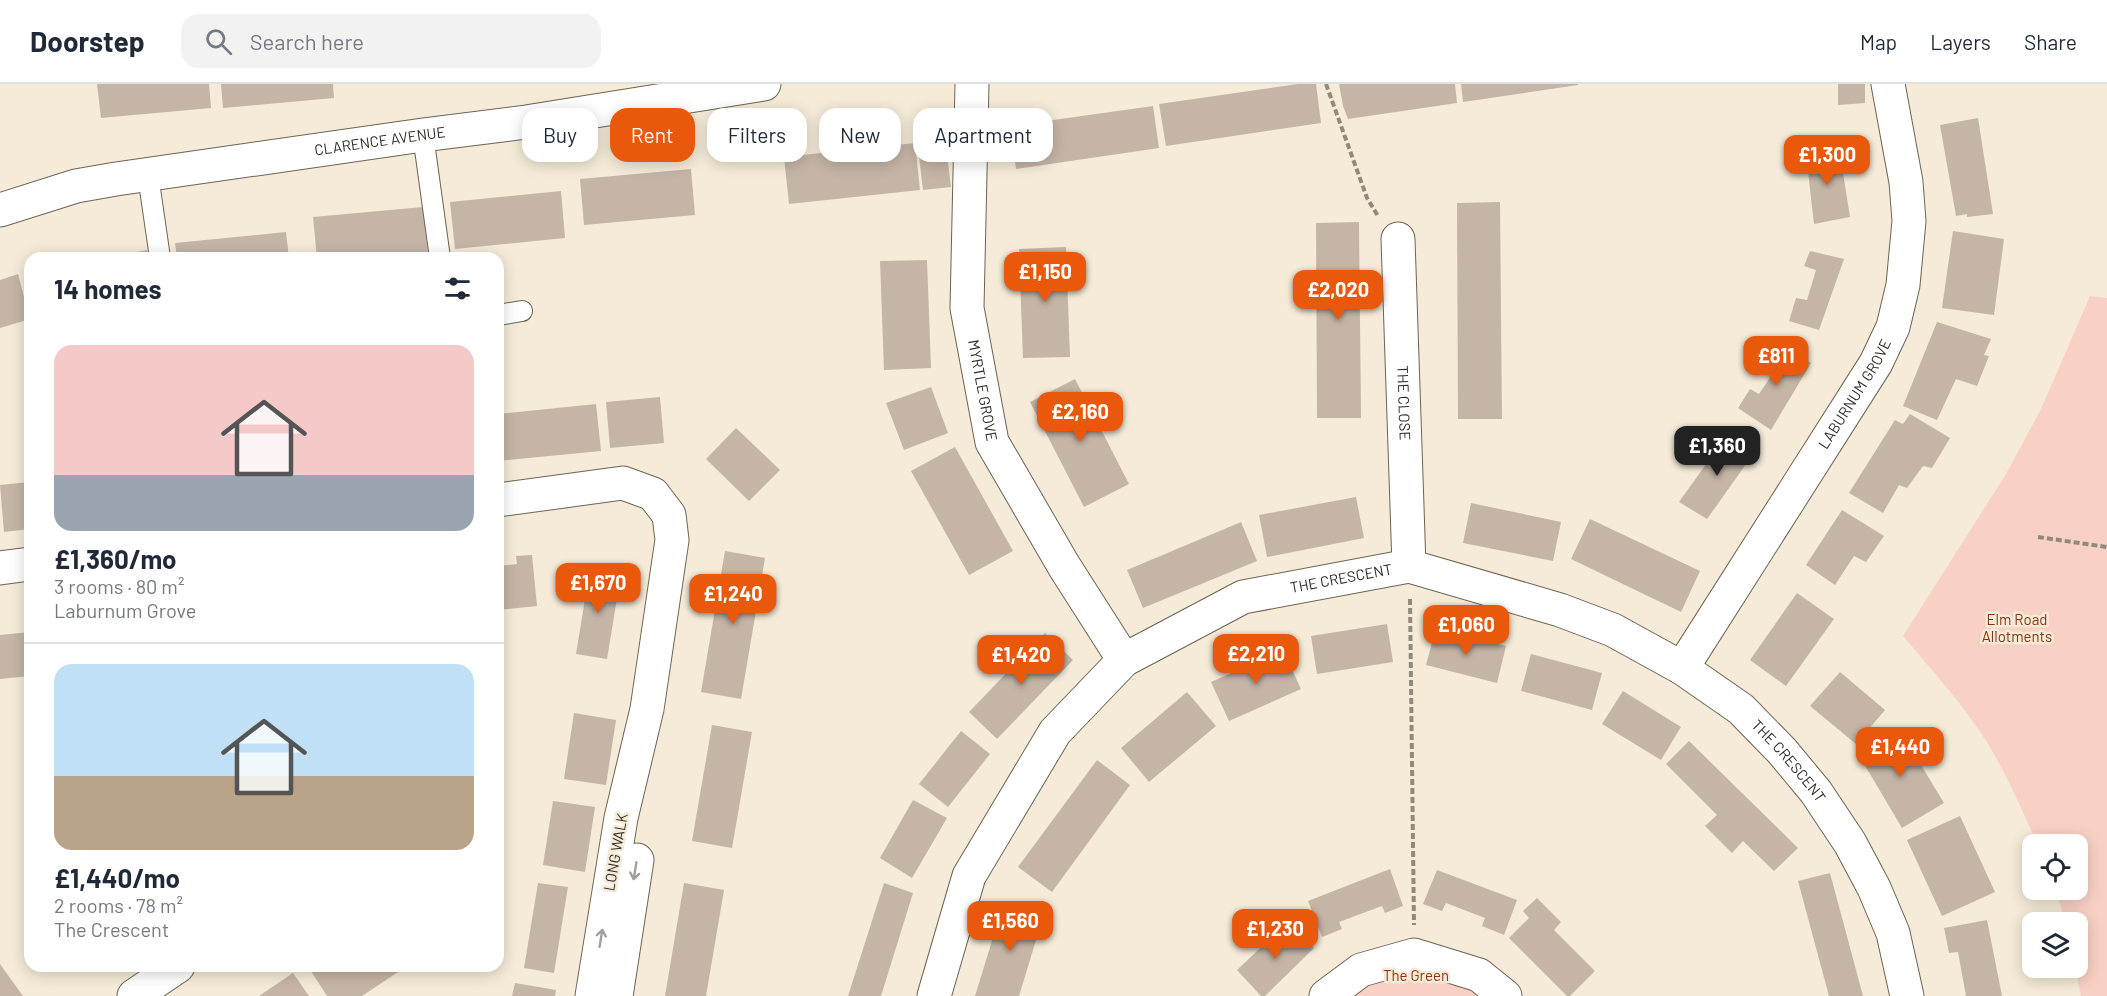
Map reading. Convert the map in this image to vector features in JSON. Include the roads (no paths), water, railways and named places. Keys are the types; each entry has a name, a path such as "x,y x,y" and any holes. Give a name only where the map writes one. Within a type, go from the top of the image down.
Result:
{"street":[{"name":"CLARENCE AVENUE","path":"0,210 76,186 526,122 761,84"},
{"name":"MYRTLE GROVE","path":"972,84 967,308 992,442 1064,566 1124,660"},
{"name":"LABURNUM GROVE","path":"1682,668 1852,402 1876,363 1893,327 1903,285 1910,221 1906,182 1888,84"},
{"name":"THE CLOSE","path":"1398,239 1409,566"},
{"name":"LONG WALK","path":"504,499 623,483 653,494 669,515 672,540 648,709 643,820 616,996"},
{"path":"0,568 24,565"},
{"name":"THE CRESCENT","path":"934,996 969,876 1055,732 1124,660 1243,597 1409,566 1560,610 1603,626 1682,668 1741,709 1782,751 1816,792 1850,843 1874,888 1893,933 1907,996"},
{"name":"LONG WALK","path":"592,996 621,818 648,709"},
{"path":"1326,996 1361,970 1414,955 1479,975 1504,996"},
{"path":"134,996 169,972"}],"lane":[{"path":"423,135 439,252"},
{"path":"148,175 159,252"},
{"path":"504,314 522,311"}],"park label":[{"name":"Elm Road Allotments","path":"2017,628"},
{"name":"The Green","path":"1416,976"}]}
